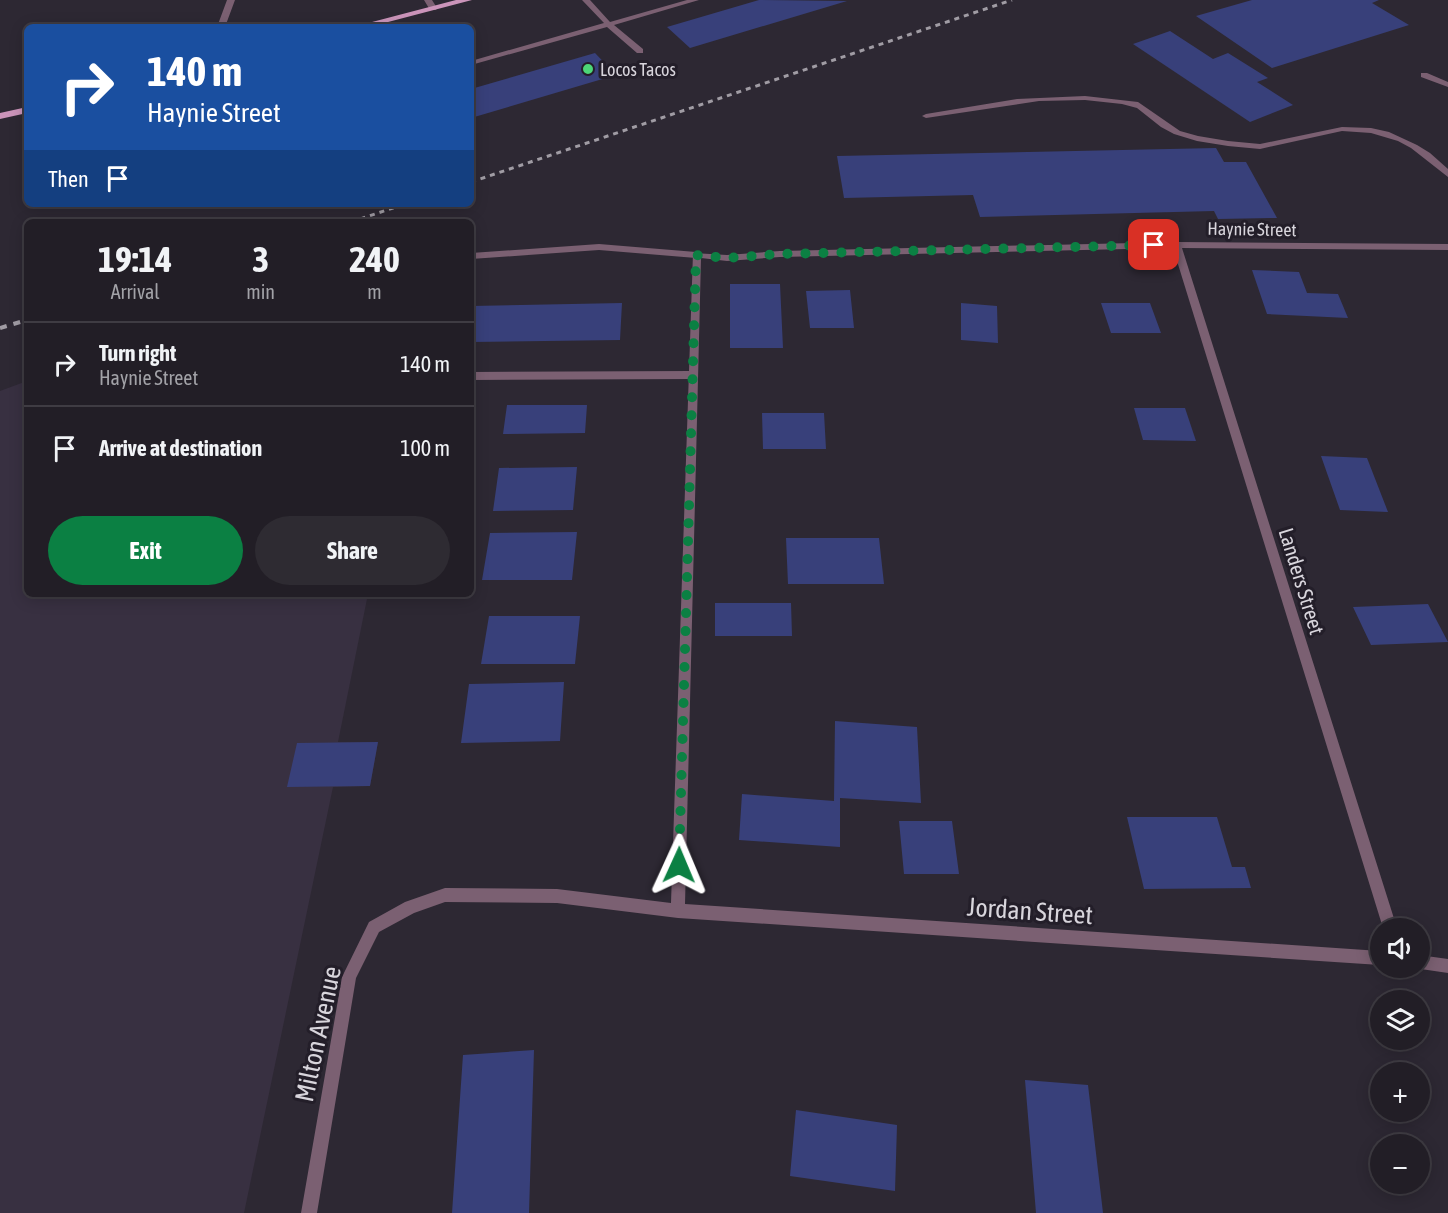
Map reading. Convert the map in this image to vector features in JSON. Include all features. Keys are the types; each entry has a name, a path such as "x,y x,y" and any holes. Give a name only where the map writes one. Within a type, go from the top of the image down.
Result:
{"main road":[{"path":"368,24 431,4 467,0"},
{"path":"0,116 24,111"}],"street":[{"path":"222,24 231,0"},
{"path":"573,0 589,3 609,25 640,51"},
{"path":"474,62 695,0"},
{"path":"1424,75 1448,85"},
{"path":"926,116 1048,97 1096,98 1134,103 1170,129 1207,141 1252,146 1309,138 1342,129 1373,132 1400,140 1427,154 1448,174"},
{"name":"Haynie Street","path":"474,256 599,247 727,258 780,254 1177,245 1448,247"},
{"name":"Landers Street","path":"1177,245 1387,918"},
{"path":"678,911 696,255"},
{"path":"474,376 692,375"},
{"name":"Milton Avenue","path":"309,1213 349,976 374,927 410,907 445,895 557,896 678,911"},
{"name":"Jordan Street","path":"678,911 1370,957"},
{"path":"1430,964 1448,966"}],"shaded area":[{"path":"24,382 24,597 367,597 338,742 378,742 370,786 333,787 244,1213 0,1213 0,391"}],"building":[{"path":"759,0 847,1 690,48 667,27"},
{"path":"1252,0 1379,0 1372,3 1409,25 1272,68 1196,16"},
{"path":"1170,31 1213,59 1228,53 1268,78 1257,82 1293,105 1250,122 1133,44"},
{"path":"595,53 616,75 474,117 474,88"},
{"path":"1216,148 1224,162 1246,162 1277,218 1218,219 1214,211 980,217 973,195 844,198 837,156"},
{"path":"1252,270 1299,272 1307,293 1338,294 1348,318 1267,314"},
{"path":"730,284 780,284 783,348 730,348"},
{"path":"850,290 854,328 810,328 806,291"},
{"path":"622,303 620,340 474,342 474,306"},
{"path":"961,303 997,306 998,343 961,340"},
{"path":"1101,303 1150,303 1161,333 1111,333"},
{"path":"507,405 587,405 585,433 503,434"},
{"path":"1134,408 1185,408 1196,441 1143,440"},
{"path":"762,413 824,413 826,449 763,449"},
{"path":"1321,456 1367,458 1388,512 1340,510"},
{"path":"577,467 573,510 493,511 499,468"},
{"path":"577,532 572,580 482,580 490,533"},
{"path":"786,538 879,538 884,584 788,584"},
{"path":"715,603 791,603 792,636 715,636"},
{"path":"1428,604 1448,642 1371,645 1353,607"},
{"path":"489,616 580,616 575,664 481,664"},
{"path":"564,682 560,741 461,743 469,684"},
{"path":"835,721 917,727 921,803 840,798 840,847 739,840 742,794 834,801"},
{"path":"378,742 370,786 287,787 297,743"},
{"path":"1127,817 1217,817 1232,867 1245,867 1251,888 1144,889"},
{"path":"899,821 952,821 959,874 904,874"},
{"path":"534,1050 529,1213 452,1213 463,1055"},
{"path":"1025,1080 1088,1085 1103,1213 1036,1213"},
{"path":"796,1110 897,1125 895,1191 790,1176"}],"railway":[{"path":"474,181 1012,0"},
{"path":"360,219 396,207"},
{"path":"0,328 24,321"}],"place":[{"name":"Locos Tacos","path":"588,69"}],"route":[{"path":"679,865 696,255 727,258 780,254 855,254 1154,245"}]}
